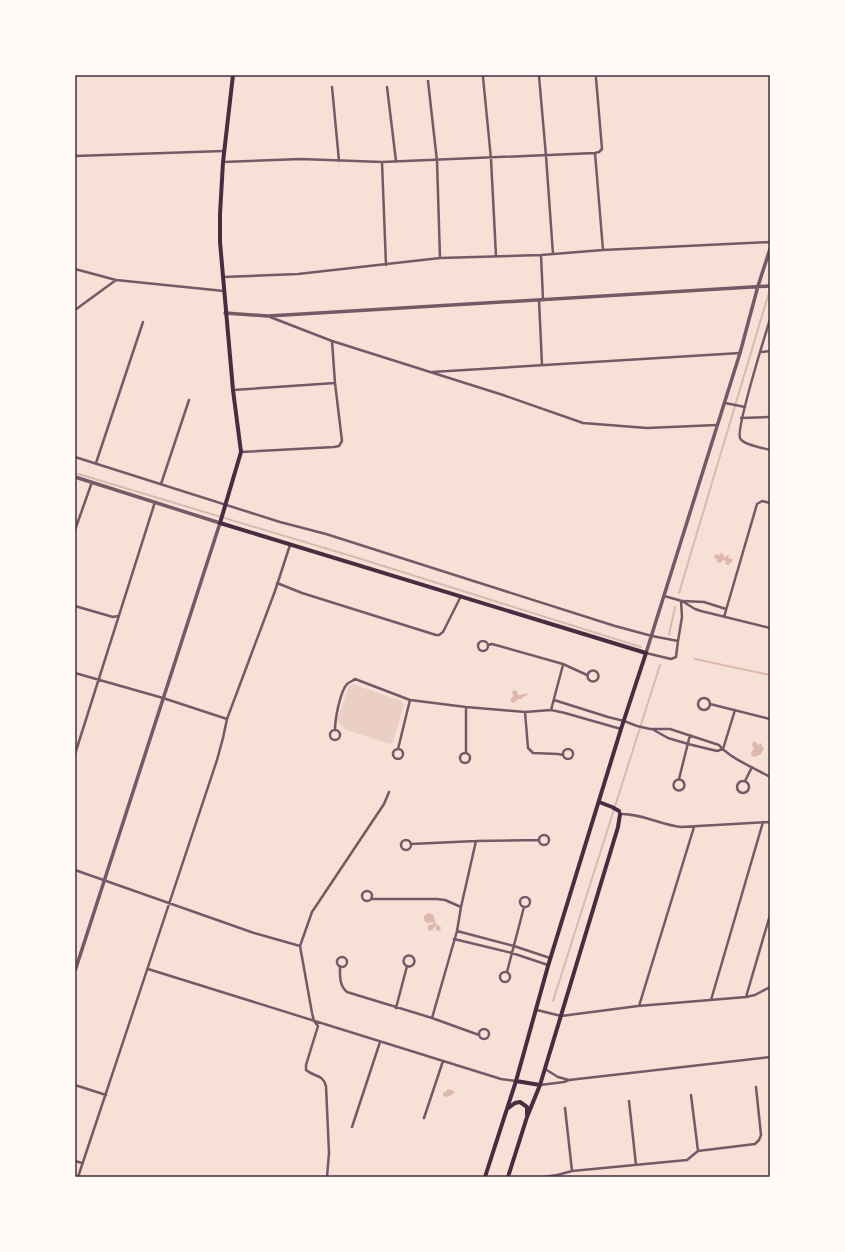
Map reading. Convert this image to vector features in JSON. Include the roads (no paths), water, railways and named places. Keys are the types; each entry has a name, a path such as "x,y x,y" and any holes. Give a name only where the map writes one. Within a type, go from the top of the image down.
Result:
{"main road":[{"path":"233,75 223,162 220,242 233,390 242,452 221,520 290,545 461,596 646,654 621,729 600,802 548,966 516,1081 485,1177"},
{"path":"508,1177 527,1117 545,1069 618,827 620,812 600,802"},
{"path":"516,1081 540,1084"},
{"path":"507,1109 515,1103 520,1102 526,1107 527,1117"}],"street":[{"path":"539,76 553,254"},
{"path":"483,77 491,158 496,256"},
{"path":"223,162 301,159 339,162 396,162 595,154 602,149 596,78"},
{"path":"428,81 438,161 440,258"},
{"path":"332,87 339,162"},
{"path":"387,87 396,162"},
{"path":"75,156 225,151"},
{"path":"595,154 603,250"},
{"path":"382,162 386,264"},
{"path":"223,276 298,274 440,258 541,255 603,250 770,242"},
{"path":"682,601 682,617 676,657 672,659 646,654 725,403 770,249"},
{"path":"541,255 542,365"},
{"path":"75,269 116,280 224,290"},
{"path":"75,310 116,280"},
{"path":"226,313 268,316 768,286"},
{"path":"268,316 332,341 503,395 583,423 647,428 718,425"},
{"path":"770,319 742,418 739,434 744,443 770,450"},
{"path":"96,463 143,322"},
{"path":"242,452 339,446 342,441 332,341"},
{"path":"761,352 770,351"},
{"path":"430,372 740,353"},
{"path":"233,390 335,383"},
{"path":"161,484 189,400"},
{"path":"725,403 745,407"},
{"path":"742,418 770,417"},
{"path":"75,457 280,522 326,534 615,626 678,641"},
{"path":"75,477 155,502 221,520 75,971"},
{"path":"75,530 92,482"},
{"path":"724,617 757,504 762,501 770,503"},
{"path":"75,754 155,502"},
{"path":"78,1177 217,760 227,719 290,545"},
{"path":"277,583 309,595 436,635 443,632 461,596"},
{"path":"664,596 682,601 699,602 726,609"},
{"path":"682,601 695,609 770,628"},
{"path":"75,606 113,617 118,616"},
{"path":"488,646 486,642 482,641 478,644 481,651 487,650 488,646 492,644 564,664 587,675 587,678 591,682 596,681 598,678 598,674 595,671 591,671 587,675"},
{"path":"551,710 564,664"},
{"path":"75,673 164,698 227,719"},
{"path":"335,730 340,732 341,735 337,740 332,738 330,735 331,732 335,730 336,714 344,689 355,680 410,700 525,712 551,710 621,729"},
{"path":"710,704 710,707 707,710 702,710 698,703 700,699 704,698 708,699 710,704 770,718"},
{"path":"398,749 401,750 403,754 402,758 398,760 393,755 398,749 410,700"},
{"path":"554,700 609,717 624,720 637,726 650,729 668,738 717,752 723,749 735,710"},
{"path":"466,707 466,753"},
{"path":"525,712 528,748 530,751 533,753 563,755 566,759 569,759 573,753 566,750 563,752 563,755"},
{"path":"650,729 669,729 720,744 723,749 752,768 770,776"},
{"path":"679,779 682,780 684,785 682,789 679,790 674,787 674,784 676,780 679,779 690,735"},
{"path":"466,753 470,755 471,758 465,763 462,762 460,757 462,754 466,753"},
{"path":"745,781 752,768"},
{"path":"741,780 745,781 749,784 749,788 747,792 742,794 738,792 736,788 737,783 741,780"},
{"path":"327,1177 329,1153 326,1086 325,1081 321,1077 306,1070 306,1065 318,1026 314,1021 300,946 312,912 384,804 389,792"},
{"path":"620,812 633,814 674,826 770,822"},
{"path":"711,1000 763,822"},
{"path":"638,1006 694,826"},
{"path":"544,835 547,836 549,840 548,843 543,845 540,844 539,840 541,836 544,835"},
{"path":"411,844 410,848 407,850 402,849 402,841 405,840 411,844 539,840"},
{"path":"432,1018 457,931 460,907 476,841"},
{"path":"75,870 254,933 300,946"},
{"path":"371,899 372,895 370,892 364,892 362,895 364,900 368,901 371,899 437,899 445,900 460,907"},
{"path":"507,972 503,972 500,976 500,979 503,982 510,979 507,972 524,907 528,906 530,903 530,899 527,897 524,897 520,901 524,907"},
{"path":"746,996 770,915"},
{"path":"457,931 514,946 551,958"},
{"path":"454,939 512,953 548,966"},
{"path":"410,956 414,961 412,965 407,966 404,964 403,959 410,956"},
{"path":"340,966 344,966 347,963 347,960 343,957 338,958 337,961 340,966 342,988 347,992 432,1018 481,1038 485,1039 489,1036 489,1033 483,1029 479,1032 479,1036"},
{"path":"396,1008 407,966"},
{"path":"148,969 501,1079 516,1081"},
{"path":"537,1010 560,1016 638,1006 755,995 770,987"},
{"path":"352,1127 380,1042"},
{"path":"540,1084 770,1057"},
{"path":"424,1118 443,1061"},
{"path":"545,1069 558,1077 569,1080"},
{"path":"75,1085 106,1095"},
{"path":"544,1177 557,1176 572,1171 687,1160 698,1151 755,1144 761,1138 756,1087"},
{"path":"691,1095 698,1151"},
{"path":"629,1101 636,1165"},
{"path":"565,1108 572,1171"},
{"path":"75,1161 82,1163"},
{"path":"75,1172 79,1173"}],"waterway":[{"path":"679,593 770,289"},
{"path":"75,473 361,559 641,647"},
{"path":"669,635 675,607"},
{"path":"695,659 770,675"},
{"path":"553,1001 660,665"}]}
